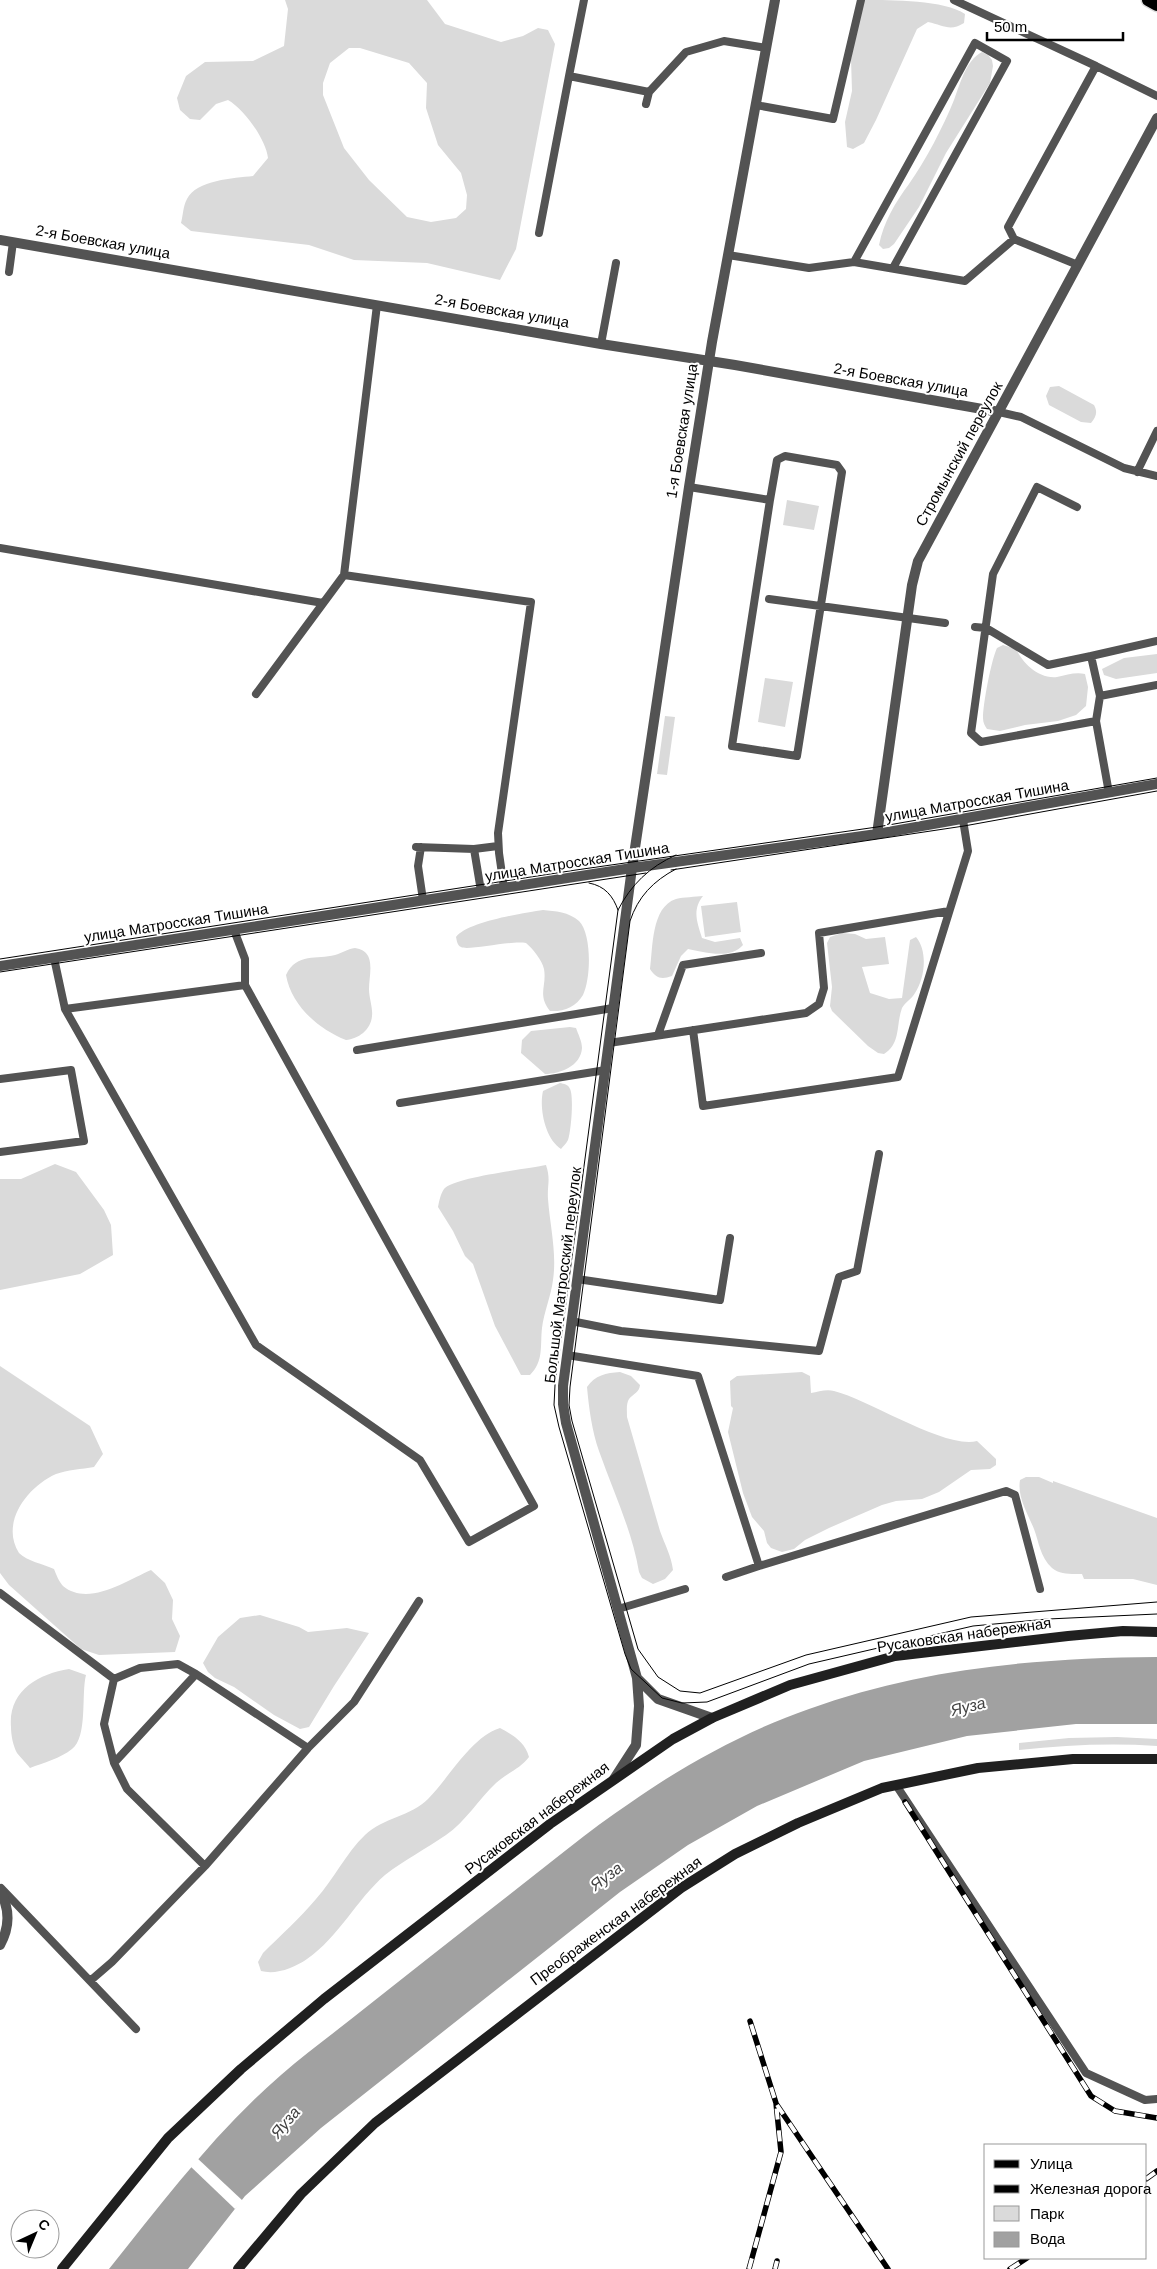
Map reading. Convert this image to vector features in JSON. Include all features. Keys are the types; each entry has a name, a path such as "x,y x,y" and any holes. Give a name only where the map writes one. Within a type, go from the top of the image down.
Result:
{"main road":[{"path":"1148,0 1157,5"},
{"name":"Русаковская набережная","path":"62,2269 168,2138 241,2069 324,1999 550,1824 673,1739 712,1718 790,1685 895,1656 1122,1631 1157,1632"},
{"name":"Преображенская набережная","path":"238,2269 301,2194 375,2122 681,1888 735,1854 798,1823 882,1788 978,1768 1073,1759 1157,1759"}],"street":[{"name":"1-я Боевская улица","path":"632,868 708,361 775,0"},
{"name":"Стромынский переулок","path":"877,834 912,585 918,561 1157,118"},
{"name":"2-я Боевская улица","path":"0,240 999,412"},
{"name":"улица Матросская Тишина","path":"0,966 632,868 877,834 1157,784"},
{"name":"Большой Матросский переулок","path":"614,1779 636,1745 637,1678 566,1423 563,1404 576,1279 606,1070 632,868"},
{"name":"Большой Матросский переулок","path":"637,1678 658,1699 712,1718"},
{"path":"0,1891 8,1915 7,1932 0,1945"}],"lane":[{"path":"539,233 584,0"},
{"path":"756,105 833,119 861,0"},
{"path":"954,0 1157,96"},
{"path":"646,104 649,92 686,52 725,38 766,48"},
{"path":"854,262 975,43 1007,61 893,268"},
{"path":"1078,265 1014,240 1008,227 1096,66"},
{"path":"569,76 649,92"},
{"path":"728,255 809,268 854,262 965,281 1014,240"},
{"path":"9,272 13,242"},
{"path":"601,344 616,263"},
{"path":"256,694 344,575 377,305"},
{"path":"999,412 1022,416 1124,468 1157,476"},
{"path":"1137,472 1157,431"},
{"path":"785,456 837,465 842,472 797,756 732,746 770,500 777,460 785,456"},
{"path":"689,487 770,500"},
{"path":"1076,507 1037,487 993,574 971,733 980,742 1096,720"},
{"path":"0,548 323,603"},
{"path":"344,575 531,602 498,833 504,888"},
{"path":"769,599 945,622"},
{"path":"975,626 986,628 1048,665 1157,641"},
{"path":"1091,656 1100,696 1096,720 1109,793"},
{"path":"1100,696 1157,686"},
{"path":"693,1030 703,1106 898,1077 968,851 963,820"},
{"path":"423,900 418,866 419,847 474,849 498,846"},
{"path":"474,849 481,891"},
{"path":"609,1043 806,1014 819,1004 824,988 819,933 949,911"},
{"path":"54,958 65,1009 256,1345 420,1460 469,1542 534,1506 245,985 245,959 234,930"},
{"path":"658,1035 683,965 761,953"},
{"path":"65,1009 245,985"},
{"path":"357,1050 614,1008"},
{"path":"0,1079 71,1070 84,1141 0,1152"},
{"path":"400,1103 606,1070"},
{"path":"571,1321 621,1331 819,1351 839,1278 857,1271 879,1154"},
{"path":"576,1279 720,1300 730,1238"},
{"path":"567,1356 698,1376 759,1566"},
{"path":"726,1577 1006,1491 1015,1495 1040,1589"},
{"path":"618,1609 685,1589"},
{"path":"0,1593 114,1679"},
{"path":"90,1981 112,1962 205,1866 308,1748 354,1702 419,1601"},
{"path":"114,1679 140,1668 178,1664 308,1748"},
{"path":"114,1763 196,1674"},
{"path":"114,1679 104,1724 114,1763 127,1789 205,1866"},
{"path":"896,1785 1086,2073 1145,2100 1157,2100"},
{"path":"0,1887 136,2029"}],"green space":[{"path":"285,0 427,0 445,24 501,42 523,36 538,28 548,30 555,44 516,249 500,280 427,263 354,260 309,245 191,231 181,223 187,199 198,188 216,181 253,176 268,158 254,126 228,100 216,104 200,120 190,119 180,110 177,98 186,76 205,62 253,61 284,46 288,9","holes":["349,48 360,48 409,63 427,83 426,108 438,145 461,173 467,195 466,209 456,218 431,222 407,217 369,180 344,148 323,95 323,83 330,63"]},
{"path":"864,0 932,3 956,9 965,14 964,23 959,26 946,27 928,22 917,29 864,143 853,149 847,147 845,122 852,91 851,59 857,21"},
{"path":"982,52 992,60 993,66 990,83 946,153 919,207 894,244 889,248 883,249 879,245 891,213 934,143 968,66"},
{"path":"1059,386 1094,405 1096,414 1091,423 1081,422 1049,405 1046,396 1050,387"},
{"path":"787,500 819,506 814,530 783,525"},
{"path":"1003,645 1016,649 1027,665 1038,673 1050,677 1085,674 1088,687 1086,706 1076,715 1058,721 1025,725 1000,731 987,729 983,718 984,703 992,662 997,648"},
{"path":"1157,654 1157,673 1116,679 1104,675 1102,669 1124,658"},
{"path":"765,678 793,682 785,727 758,722"},
{"path":"665,716 675,717 667,775 657,774"},
{"path":"703,896 697,911 697,921 702,938 715,942 740,938 743,945 738,950 724,954 688,949 681,956 672,976 662,978 657,976 650,969 655,929 662,910 668,903 676,899"},
{"path":"737,902 741,932 705,937 701,906"},
{"path":"543,910 566,914 579,921 583,927 588,946 588,979 583,995 573,1006 560,1011 550,1011 546,1005 543,995 544,969 537,955 526,943 519,942 465,948 457,943 456,937 471,927 510,916"},
{"path":"842,933 855,934 866,939 885,937 889,964 862,967 870,993 889,999 902,998 910,940 916,937 920,943 924,957 921,980 914,995 902,1008 896,1039 884,1054 878,1053 868,1046 832,1011 830,1006 832,987 827,943 830,937"},
{"path":"355,948 362,950 369,958 369,992 372,1016 369,1026 363,1033 355,1038 346,1040 316,1023 307,1015 294,996 286,975 296,963 302,960 335,955"},
{"path":"576,1028 582,1048 578,1060 569,1068 545,1074 521,1053 522,1040 531,1031"},
{"path":"560,1083 566,1084 569,1087 572,1106 569,1136 561,1149 555,1144 547,1131 542,1106 543,1091"},
{"path":"55,1164 76,1172 104,1210 111,1225 113,1255 80,1274 0,1290 0,1179 21,1179"},
{"path":"546,1165 554,1250 553,1280 543,1322 538,1364 530,1375 521,1375 495,1326 473,1264 465,1256 453,1231 438,1207 444,1189 450,1185 475,1177"},
{"path":"0,1366 90,1426 103,1454 94,1467 56,1474 45,1480 27,1497 15,1518 13,1530 14,1542 19,1553 54,1569 63,1586 73,1592 84,1594 107,1590 151,1570 165,1583 173,1600 172,1619 180,1636 175,1652 99,1655 81,1649 9,1585 0,1573"},
{"path":"620,1372 631,1376 640,1385 628,1401 627,1417 673,1570 665,1579 653,1584 642,1578 639,1572 632,1541 604,1466 590,1412 587,1387 590,1383 601,1375"},
{"path":"802,1372 810,1376 811,1393 825,1390 834,1391 946,1438 963,1442 977,1441 996,1459 996,1465 990,1469 971,1470 939,1492 922,1499 896,1501 882,1505 805,1540 794,1549 782,1552 771,1548 767,1543 764,1531 752,1517 743,1493 728,1432 733,1408 731,1406 730,1381 737,1376"},
{"path":"1026,1477 1039,1477 1053,1483 1053,1481 1157,1518 1157,1585 1133,1579 1084,1579 1082,1574 1062,1573 1052,1568 1042,1554 1020,1493 1020,1480"},
{"path":"260,1615 299,1627 308,1632 347,1628 369,1633 309,1727 300,1729 274,1715 234,1687 215,1678 208,1672 203,1663 218,1637 240,1618"},
{"path":"69,1669 86,1675 82,1725 77,1743 63,1755 30,1768 17,1753 12,1740 11,1714 14,1703 27,1686 36,1680 57,1671"},
{"path":"500,1728 514,1736 525,1747 529,1757 518,1768 496,1783 453,1830 385,1875 329,1940 307,1959 291,1968 273,1972 261,1971 258,1962 263,1953 316,1899 358,1842 372,1829 421,1805 479,1740"},
{"path":"1117,1737 1157,1739 1157,1746 1088,1745 1019,1750 1019,1743 1069,1738"}],"water":[{"name":"Яуза","path":"1157,1657 1157,1724 1076,1724 967,1736 864,1761 757,1806 688,1845 620,1892 321,2128 245,2196 188,2269 109,2269 212,2144 281,2075 584,1836 650,1789 693,1763 763,1727 851,1695 894,1684 980,1668 1024,1663"}],"pier":[{"path":"196,2157 243,2201 235,2209 189,2165"}],"tram line":[{"path":"0,959 576,870 877,827 1157,778"},
{"path":"671,870 964,826 1157,791"},
{"path":"676,855 649,871 635,885 618,910 555,1385 554,1405 559,1427 631,1669 662,1698 682,1703 707,1702 809,1664 973,1626 1048,1619 1157,1614"},
{"path":"676,869 647,890 637,904 630,921 569,1405 638,1649 658,1677 680,1691 700,1693 806,1655 971,1617 1157,1602"},
{"path":"0,972 646,873"},
{"path":"589,883 595,884 608,892 618,910"}],"railway":[{"path":"905,1802 1091,2096 1115,2111 1157,2118"},
{"path":"749,2269 781,2152 776,2103 750,2021"},
{"path":"777,2105 888,2269"},
{"path":"1147,2178 1157,2171"},
{"path":"1010,2269 1025,2259"},
{"path":"775,2269 777,2261"}]}
